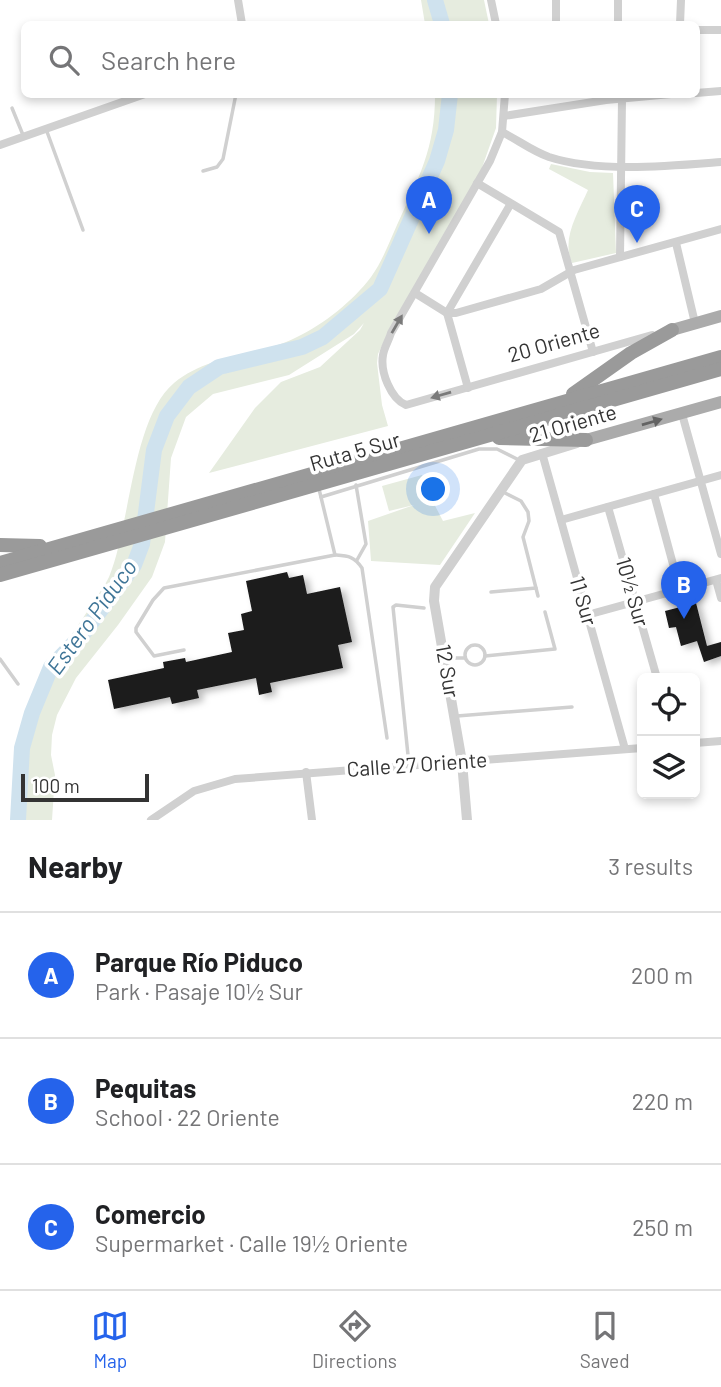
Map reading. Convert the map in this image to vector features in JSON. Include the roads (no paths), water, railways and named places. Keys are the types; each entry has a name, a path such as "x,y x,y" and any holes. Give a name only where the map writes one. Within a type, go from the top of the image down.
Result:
{"highway":[{"path":"555,404 642,346 672,330"},
{"name":"Ruta 5 Sur","path":"0,575 106,539 721,357"},
{"name":"Ruta 5 Sur","path":"185,516 319,491 477,439 721,369"},
{"path":"477,439 511,437 586,440"},
{"name":"Ruta 5 Sur","path":"0,563 62,545 106,539"},
{"path":"0,545 62,545"}],"main road":[{"name":"20 Oriente","path":"672,330 721,316"},
{"name":"21 Oriente","path":"586,440 721,402"}],"street":[{"path":"238,0 242,21"},
{"path":"491,0 495,21"},
{"path":"556,0 556,21"},
{"path":"618,0 618,21"},
{"path":"680,21 681,0"},
{"path":"700,30 721,30"},
{"path":"700,93 721,91"},
{"path":"0,145 134,98"},
{"path":"505,98 502,132 477,183 415,293 447,313 456,313 541,289 569,272 721,229"},
{"path":"504,116 632,98"},
{"path":"620,257 622,99"},
{"path":"502,132 549,156 578,163 620,165 721,162"},
{"path":"477,183 510,205 557,229 561,235 593,352"},
{"path":"468,388 447,313 510,205"},
{"path":"676,243 695,323"},
{"name":"20 Oriente","path":"415,293 391,333 383,355 389,388 398,401 406,405 672,330"},
{"path":"682,414 700,480 717,524 721,554"},
{"name":"21 Oriente","path":"471,533 521,461 586,440"},
{"name":"11 Sur","path":"542,453 625,749"},
{"path":"561,520 721,475"},
{"path":"654,494 680,590"},
{"name":"10½ Sur","path":"608,507 656,673"},
{"name":"12 Sur","path":"467,820 462,762 434,591 438,578 471,533"},
{"path":"587,615 718,579 721,598"},
{"path":"700,743 721,741"},
{"name":"Calle 27 Oriente","path":"151,820 173,803 194,792 235,779 637,748"},
{"path":"306,772 312,820"}],"lane":[{"path":"203,171 217,167 223,159 235,98"},
{"path":"12,108 24,137"},
{"path":"46,129 83,230"},
{"path":"335,555 319,491 356,485 479,449 497,449 521,461"},
{"path":"356,485 366,544 357,560"},
{"path":"500,491 521,501 528,512 529,521 523,537 538,596"},
{"path":"184,650 154,656 136,632 153,600 164,589 335,555 350,556 357,560 362,568 387,738"},
{"path":"491,592 536,588"},
{"path":"409,765 393,607 424,608"},
{"path":"485,656 555,649 545,612"},
{"path":"474,645 482,648 485,656 476,666 466,658 467,649 474,645"},
{"path":"445,658 466,658"},
{"path":"0,659 18,684"},
{"path":"454,717 572,707"}],"waterway":[{"name":"Estero Piduco","path":"435,0 441,21"},
{"name":"Estero Piduco","path":"18,820 22,748 32,713 51,667 82,635 134,565 142,544 154,450 167,416 189,387 219,367 302,347 323,337 380,289 437,161 446,130 450,98"}],"place":[{"name":"Parque Río Piduco","path":"429,234"},
{"name":"Comercio","path":"637,243"},
{"name":"Pequitas","path":"684,619"}]}
